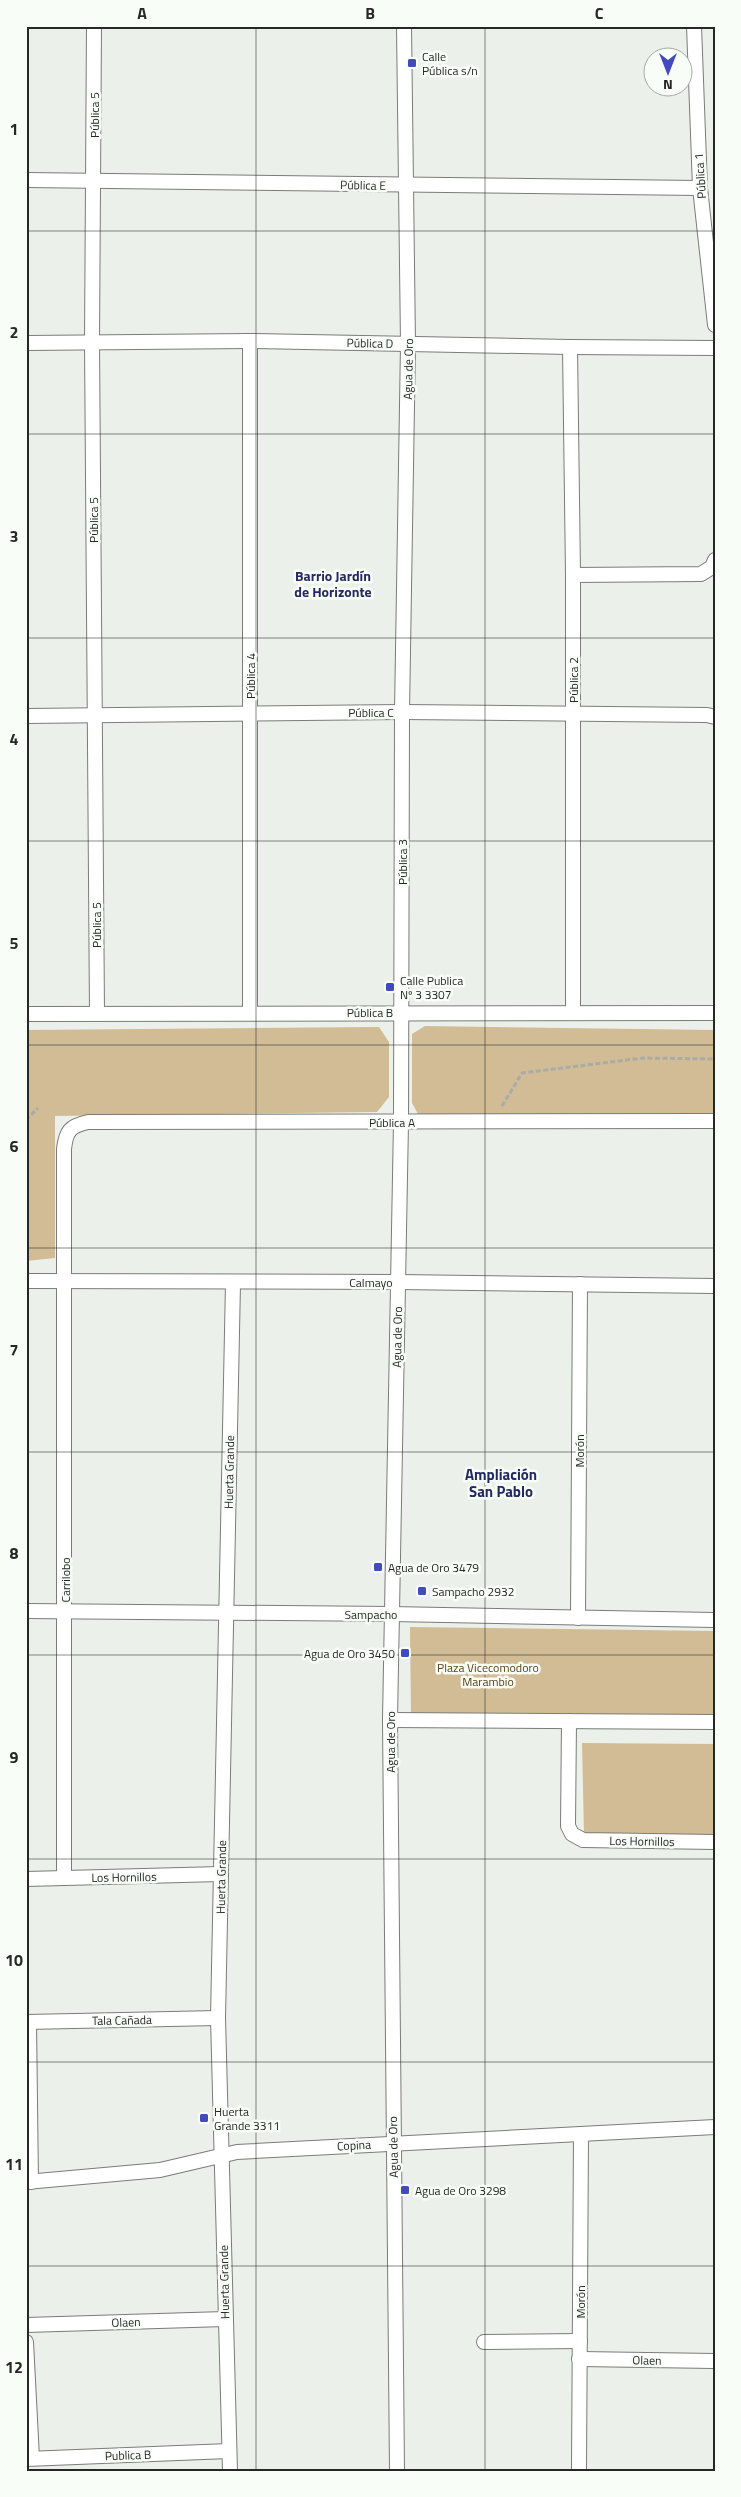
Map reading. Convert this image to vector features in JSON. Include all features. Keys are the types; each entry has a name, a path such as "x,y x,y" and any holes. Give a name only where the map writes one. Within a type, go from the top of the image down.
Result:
{"street":[{"name":"Pública 5","path":"94,26 92,342 97,1013"},
{"name":"Agua de Oro","path":"402,712 408,344 404,26"},
{"name":"Pública 1","path":"694,26 700,188 715,325"},
{"name":"Pública E","path":"26,180 700,188"},
{"name":"Pública D","path":"26,343 250,340 715,348"},
{"name":"Pública 4","path":"250,340 250,1012"},
{"name":"Pública 2","path":"570,347 573,575 573,1013"},
{"path":"573,575 701,574 714,563"},
{"name":"Pública C","path":"26,716 402,712 706,715 715,717"},
{"name":"Pública 3","path":"402,712 402,1012"},
{"name":"Pública B","path":"26,1014 250,1012 715,1013"},
{"name":"Agua de Oro","path":"397,2471 390,1720 399,1282 402,1012"},
{"name":"Pública A","path":"65,1282 65,1136 71,1129 88,1122 715,1121"},
{"name":"Calmayo","path":"26,1281 399,1282 715,1286"},
{"name":"Carrilobo","path":"64,1878 65,1282"},
{"name":"Huerta Grande","path":"230,2471 218,2018 233,1283"},
{"name":"Morón","path":"578,1618 580,1284"},
{"name":"Sampacho","path":"26,1611 391,1614 715,1620"},
{"path":"390,1720 715,1722"},
{"name":"Los Hornillos","path":"569,1721 568,1826 572,1834 583,1840 715,1842"},
{"name":"Los Hornillos","path":"26,1879 221,1874"},
{"name":"Tala Cañada","path":"28,2022 218,2018"},
{"path":"28,2022 29,2182"},
{"name":"Copina","path":"29,2182 160,2170 222,2154 393,2143 715,2128"},
{"name":"Morón","path":"579,2471 581,2134"},
{"name":"Olaen","path":"26,2325 225,2319"},
{"path":"484,2342 580,2341"},
{"path":"26,2342 29,2458"},
{"name":"Olaen","path":"580,2358 715,2360"},
{"name":"Publica B","path":"29,2458 229,2451"}],"path":[{"path":"493,1122 522,1073 643,1058 715,1059"},
{"path":"26,1120 38,1108"}],"green space":[{"path":"425,1026 715,1030 715,1121 493,1122 418,1114 412,1103 412,1034"},
{"path":"379,1027 389,1042 389,1097 377,1112 55,1116 55,1258 26,1261 26,1030"},
{"name":"Plaza Vicecomodoro Marambio","path":"410,1627 715,1631 715,1722 411,1719"},
{"path":"582,1743 715,1744 715,1836 584,1834"}],"place":[{"name":"Calle Pública s/n","path":"412,63"},
{"name":"Calle Publica Nº 3 3307","path":"390,987"},
{"name":"Agua de Oro 3479","path":"378,1567"},
{"name":"Sampacho 2932","path":"422,1591"},
{"name":"Agua de Oro 3450","path":"405,1653"},
{"name":"Huerta Grande 3311","path":"204,2118"},
{"name":"Agua de Oro 3298","path":"405,2190"}],"district":[{"name":"Barrio Jardín de Horizonte","path":"333,584"},
{"name":"Ampliación San Pablo","path":"501,1482"}]}
